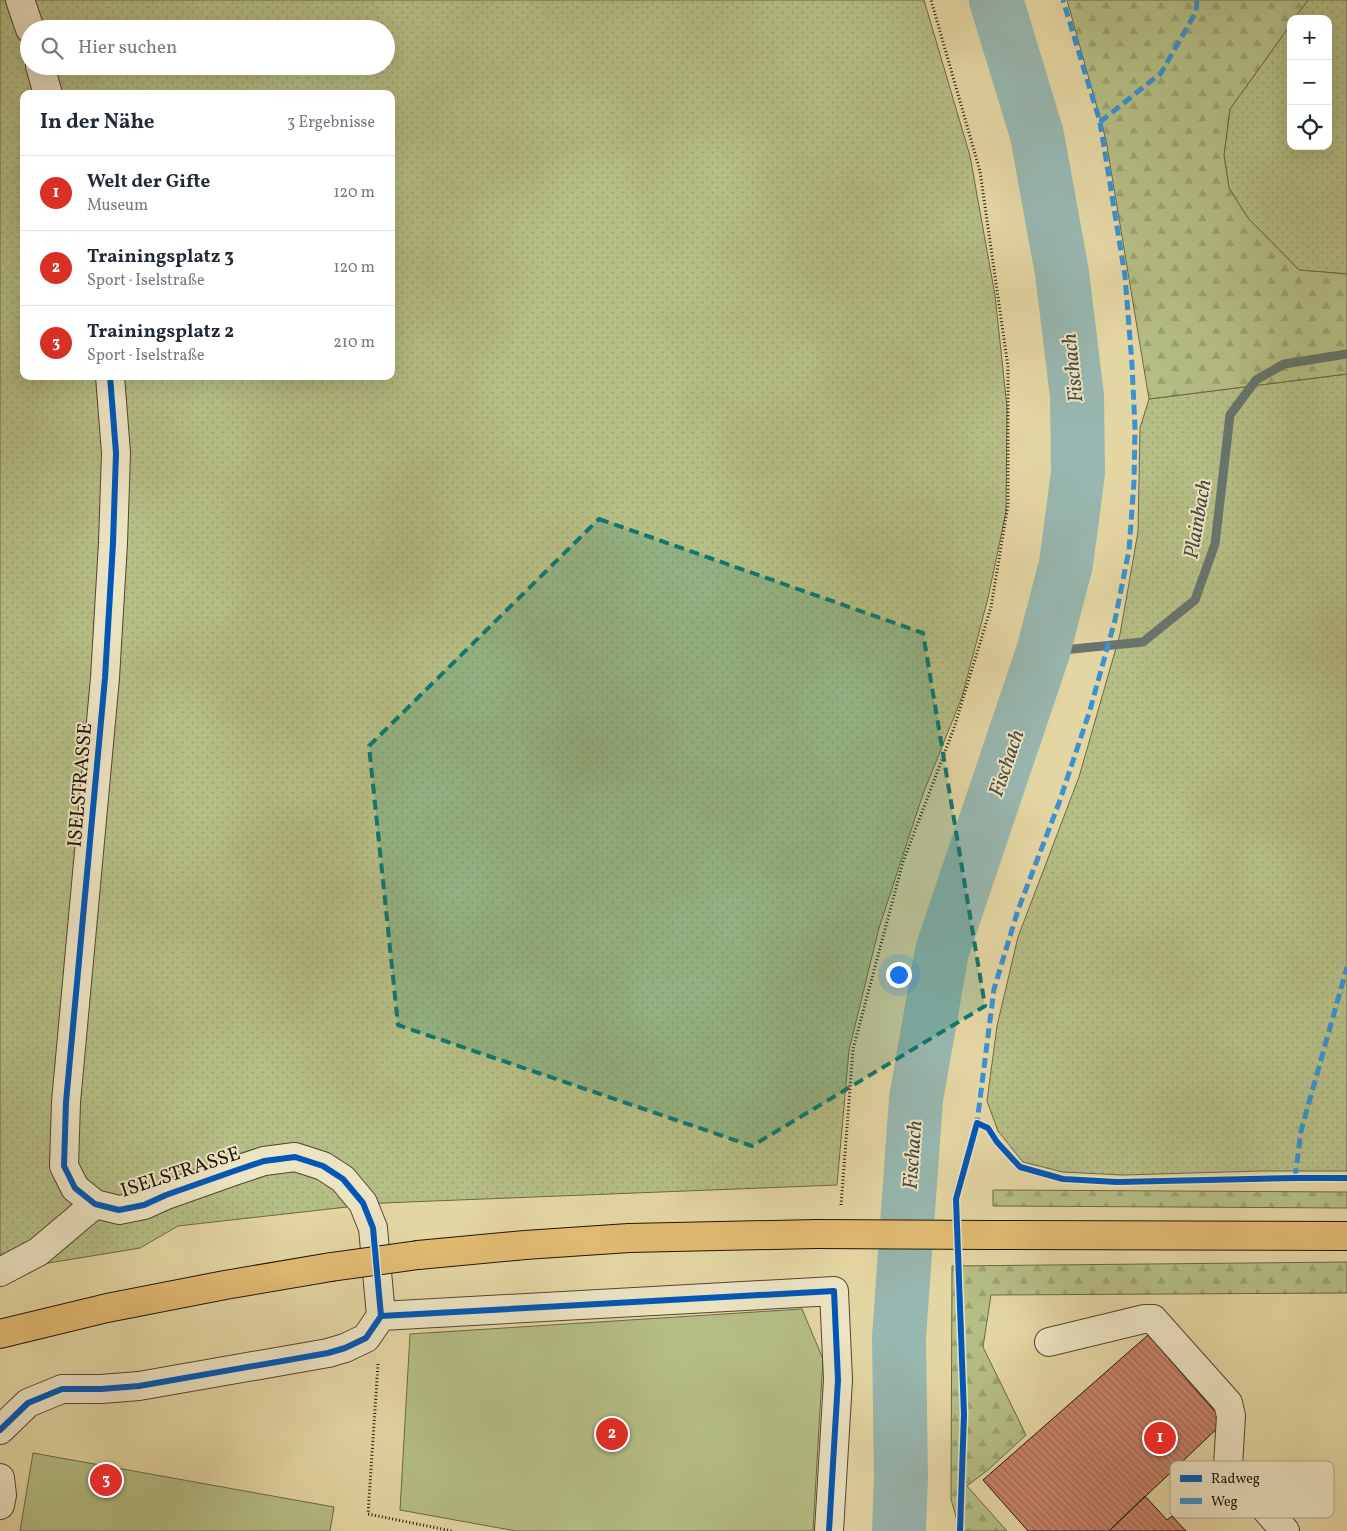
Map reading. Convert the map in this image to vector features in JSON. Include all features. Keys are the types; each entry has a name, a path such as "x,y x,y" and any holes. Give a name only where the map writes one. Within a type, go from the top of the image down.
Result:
{"main road":[{"path":"0,1334 107,1308 331,1267 418,1255 525,1245 629,1238 816,1234 1347,1236"}],"street":[{"path":"20,0 27,20"},
{"path":"43,75 47,90"},
{"name":"ISELSTRASSE","path":"110,380 116,453 113,543 105,678 67,1084 64,1166 75,1188 95,1204 119,1210 144,1205 207,1180 264,1161 295,1157 322,1166 343,1179 363,1203 373,1228 381,1316"},
{"path":"0,1272 38,1252 95,1204"},
{"path":"0,1430 28,1403 62,1389 101,1389 139,1386 328,1353 366,1338 381,1316 834,1291 838,1380 829,1531"},
{"path":"1049,1342 1144,1319 1154,1319 1228,1403 1231,1416 1228,1461"},
{"path":"0,1478 2,1495 0,1505"},
{"path":"1274,1518 1285,1531"}],"path":[{"path":"841,1211 853,1049 903,862 954,728 991,607 1008,504 1008,367 980,171 931,0"},
{"path":"956,1208 956,1199 976,1123"},
{"path":"958,1257 964,1414 960,1531"},
{"path":"381,1316 368,1514 452,1531"}],"highlighted area":[{"path":"599,519 923,633 985,1006 752,1146 398,1025 369,746"}],"green space":[{"path":"0,0 924,0 970,156 995,295 1007,407 1006,512 988,598 962,697 923,794 879,928 849,1050 837,1185 383,1203 178,1226 140,1248 0,1271"},
{"path":"1067,0 1308,0 1297,15 1287,15 1287,30 1230,109 1224,155 1229,188 1248,218 1299,270 1347,274 1347,374 1149,399 1106,140"},
{"path":"1308,0 1347,0 1347,274 1299,270 1248,218 1229,188 1224,155 1230,109 1287,30 1287,150 1332,150 1332,15 1297,15"},
{"path":"1347,374 1347,1171 1260,1171 1123,1175 1063,1172 1023,1162 998,1131 987,1101 997,1026 1018,937 1079,777 1120,634 1138,532 1140,428 1149,399"},
{"path":"993,1190 1347,1192 1347,1208 993,1206"},
{"path":"1347,1262 1347,1293 991,1295 983,1347 1026,1435 989,1469 967,1486 1007,1531 960,1531 951,1499 952,1266"},
{"path":"802,1309 823,1359 813,1531 516,1531 400,1510 410,1334"},
{"path":"33,1453 334,1507 330,1531 20,1531"}],"building":[{"path":"1148,1335 1224,1422 1183,1461 1170,1461 1170,1473 1109,1531 1028,1531 983,1480"},
{"path":"1145,1496 1167,1520 1174,1518 1186,1531 1109,1531"}],"waterway":[{"name":"Fischach","path":"899,1531 901,1479 899,1337 916,1099 942,951 1043,652 1066,564 1078,473 1077,396 1062,273 1037,135 996,0"},
{"name":"Plainbach","path":"1043,652 1143,642 1195,600 1215,544 1230,415 1256,380 1284,364 1347,354"}],"marked path":[{"path":"981,1125 977,1123 994,989 1018,910 1059,803 1090,710 1115,620 1129,550 1134,482 1135,428 1125,276 1100,122 1063,0"},
{"path":"1100,122 1161,73 1196,12 1197,0"},
{"path":"1295,1178 1301,1131 1347,967"}],"cycle path":[{"path":"0,1430 28,1403 62,1389 101,1389 139,1386 328,1353 345,1348 366,1338 381,1316 373,1228 363,1203 343,1179 323,1166 295,1157 264,1161 166,1195 144,1205 119,1210 95,1204 75,1188 64,1166 66,1102 105,678 113,543 116,453 110,380"},
{"path":"960,1531 964,1414 956,1199 977,1123 988,1128 997,1142 1020,1167 1063,1179 1117,1182 1347,1178"},
{"path":"381,1316 834,1291 838,1380 829,1531"}],"place":[{"name":"Trainingsplatz 3","path":"612,1434"},
{"name":"Welt der Gifte","path":"1160,1438"},
{"name":"Trainingsplatz 2","path":"106,1480"}]}
